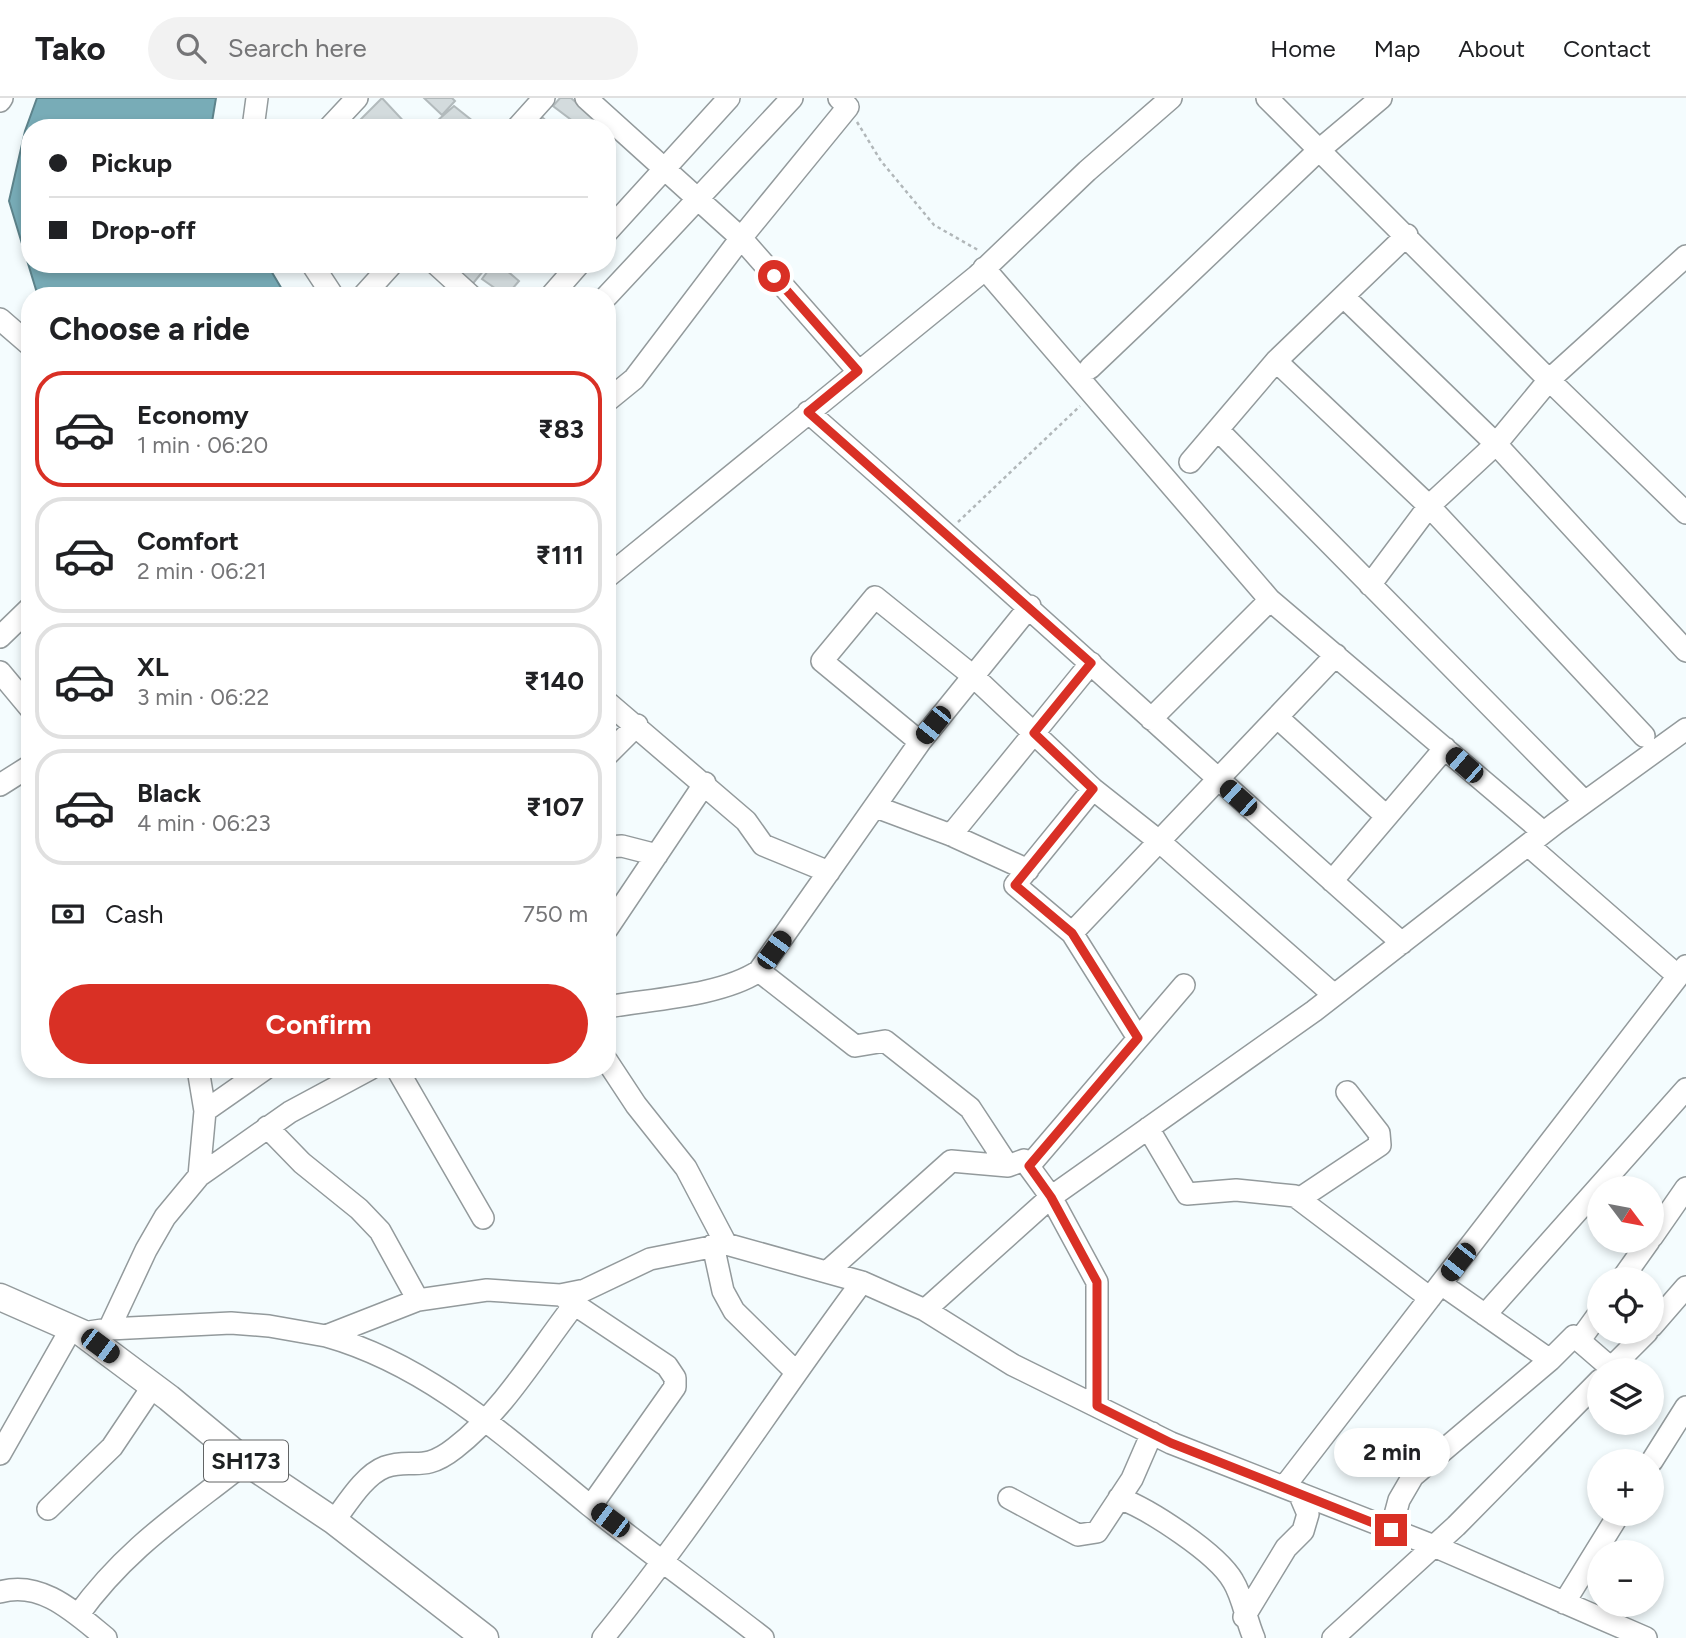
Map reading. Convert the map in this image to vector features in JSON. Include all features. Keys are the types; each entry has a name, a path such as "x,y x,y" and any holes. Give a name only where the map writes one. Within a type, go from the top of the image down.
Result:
{"main road":[{"name":"SH173","path":"0,1297 76,1331 153,1386 246,1462 334,1521 485,1638"}],"street":[{"path":"254,119 257,98"},
{"path":"337,119 357,98"},
{"path":"525,119 544,98"},
{"path":"586,98 609,119"},
{"path":"616,222 729,98"},
{"path":"616,287 792,98"},
{"path":"616,570 988,264 1171,98"},
{"path":"1267,98 1318,152 1407,235 1549,380 1686,513"},
{"path":"1090,368 1318,152 1381,98"},
{"path":"616,394 634,379 843,103"},
{"path":"616,125 741,238 858,371"},
{"path":"1189,462 1276,361 1407,235"},
{"path":"1370,585 1429,506 1496,444 1549,380 1686,256"},
{"path":"988,264 1093,394 1270,600 1445,748 1536,839 1682,971 1435,1291 1291,1490"},
{"path":"371,287 384,273"},
{"path":"446,273 461,287"},
{"path":"559,287 571,273"},
{"path":"1344,298 1496,444 1686,651"},
{"path":"0,319 21,337"},
{"path":"1276,361 1429,506 1644,736"},
{"path":"808,412 1030,606 1219,781 1402,943"},
{"path":"1218,430 1580,796"},
{"path":"920,742 822,661 876,597 973,676 1093,789 1160,842 1334,995"},
{"path":"1151,719 1270,600"},
{"path":"616,1005 733,983 759,971 920,742 1030,606"},
{"path":"0,637 21,617"},
{"path":"1072,933 1336,655"},
{"path":"951,835 1091,663"},
{"path":"0,672 21,698"},
{"path":"616,709 747,821 763,845 829,872"},
{"path":"1278,718 1386,817"},
{"path":"616,746 637,725"},
{"path":"925,1310 1051,1197 1334,995 1536,839 1686,729"},
{"path":"1332,881 1445,748"},
{"path":"0,785 21,772"},
{"path":"616,916 705,783"},
{"path":"1093,789 1015,885 1072,933 1138,1038"},
{"path":"876,807 951,835 1028,870"},
{"path":"616,846 657,855"},
{"path":"759,971 855,1046 885,1041 970,1108 1018,1166 1051,1197 1097,1282 1097,1406"},
{"path":"1018,1166 1184,985"},
{"path":"616,1075 636,1105 686,1168 719,1244 723,1291 734,1311 795,1371"},
{"path":"199,1176 205,1111 200,1078"},
{"path":"205,1111 252,1078"},
{"path":"109,1329 146,1250 165,1217 199,1176 267,1127 354,1078"},
{"path":"402,1078 483,1218"},
{"path":"1485,1315 1686,1089"},
{"path":"1299,1199 1380,1145 1379,1133 1347,1092"},
{"path":"267,1127 302,1163 359,1209 380,1231 418,1300"},
{"path":"1148,1128 1187,1194 1236,1190 1295,1196 1435,1291 1485,1315 1550,1360"},
{"path":"828,1271 951,1161 1018,1166"},
{"path":"1664,1220 1686,1188"},
{"path":"334,1521 377,1471 387,1466 416,1466 439,1460 486,1419 567,1300 650,1259 719,1244 862,1282 925,1310 1013,1365 1152,1433 1434,1546 1646,1638"},
{"path":"603,1638 665,1562 795,1371 862,1282"},
{"path":"1664,1312 1686,1287"},
{"path":"326,1336 418,1300 487,1290 567,1300 667,1366 675,1378 675,1387 591,1506"},
{"path":"0,1454 76,1331 230,1323 269,1326 326,1336 380,1354 414,1372 486,1419 591,1506 763,1638"},
{"path":"1579,1341 1587,1330"},
{"path":"1391,1530 1399,1500 1413,1476 1550,1360 1574,1336 1594,1358"},
{"path":"1622,1358 1635,1344"},
{"path":"48,1509 112,1447 153,1386"},
{"path":"1334,1638 1434,1546 1587,1393"},
{"path":"1660,1449 1686,1407"},
{"path":"1009,1498 1078,1535 1097,1532 1132,1479 1152,1433"},
{"path":"78,1615 103,1581 133,1549 246,1462"},
{"path":"1244,1617 1286,1548 1303,1531 1308,1514 1291,1490"},
{"path":"1119,1498 1134,1504 1189,1538 1233,1581 1244,1617 1254,1638"},
{"path":"1564,1603 1612,1526"},
{"path":"0,1592 18,1587 32,1589 78,1615 106,1638"}],"path":[{"path":"843,103 881,161 934,225 988,264"},
{"path":"946,533 1093,394"}],"water":[{"path":"37,98 216,98 212,119 29,119"},
{"path":"21,148 21,240 9,201"},
{"path":"31,273 272,273 281,287 35,287"}],"building":[{"path":"382,98 402,119 361,119"},
{"path":"424,98 452,98 455,101 442,115"},
{"path":"560,98 571,98 595,119 570,119 553,106"},
{"path":"454,106 470,119 439,119"},
{"path":"452,273 482,273 470,287"},
{"path":"486,273 510,273 519,281 514,287 493,287 482,279"}],"route":[{"path":"774,276 858,371 808,412 1030,606 1091,663 1034,733 1093,789 1015,885 1072,933 1138,1038 1029,1166 1051,1197 1076,1248 1097,1282 1097,1406 1171,1443 1391,1530"}]}
